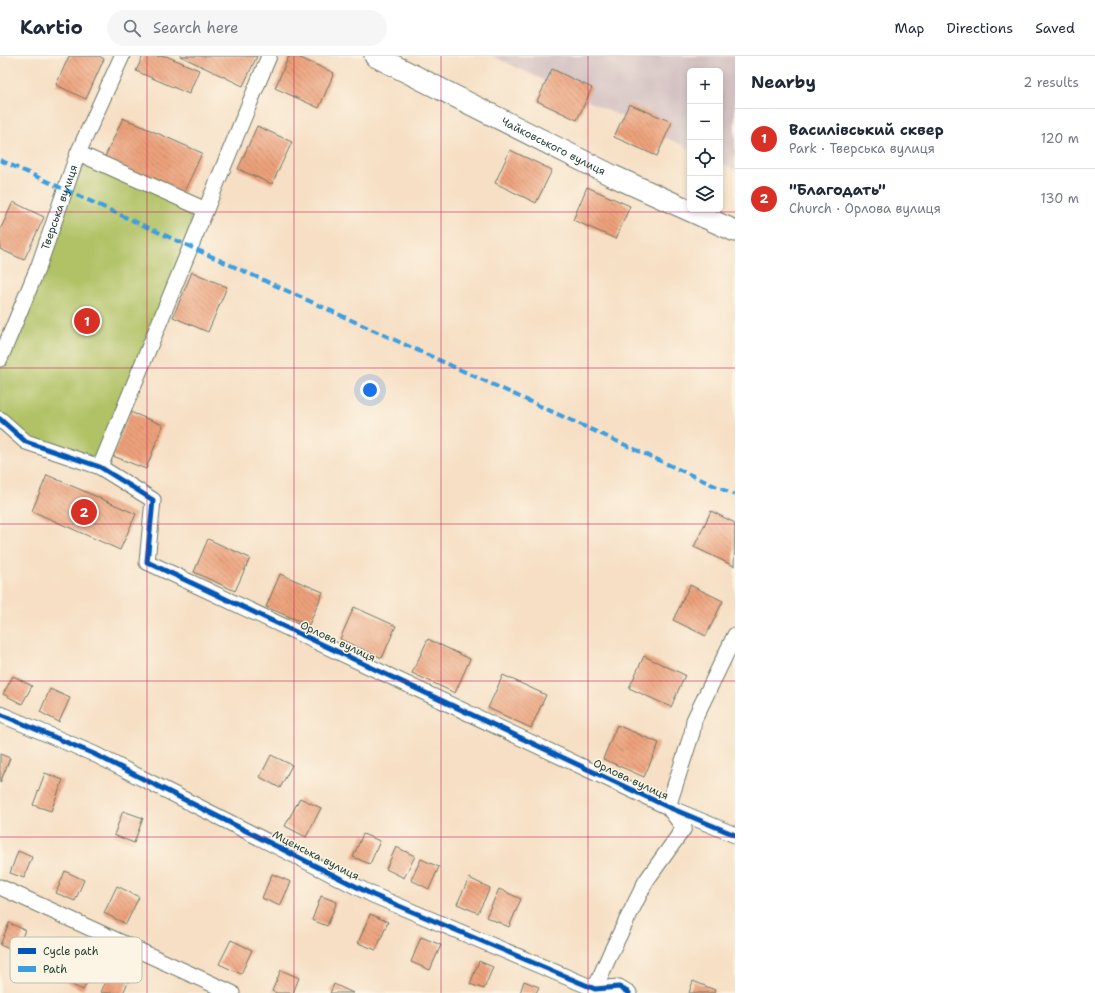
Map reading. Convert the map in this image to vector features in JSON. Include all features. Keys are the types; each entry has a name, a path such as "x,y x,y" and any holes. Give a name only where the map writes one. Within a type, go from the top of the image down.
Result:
{"street":[{"name":"Тверська вулиця","path":"0,359 39,265 78,153 122,56"},
{"path":"100,467 269,56"},
{"name":"Чайковського вулиця","path":"375,56 611,175 735,231"},
{"path":"78,153 206,210"},
{"name":"Орлова вулиця","path":"0,419 26,442 100,467 153,500 147,562 668,807 735,835"},
{"path":"594,991 611,952 646,881 684,828 668,807 692,733 694,720 735,635"},
{"name":"Мценська вулиця","path":"0,714 94,754 373,894 594,991"},
{"path":"0,887 109,937"},
{"path":"142,952 232,993"},
{"path":"594,991 619,986 629,993"}],"shaded area":[{"path":"492,56 735,56 735,170 723,164 723,68 687,68 687,148"}],"green space":[{"path":"78,153 206,210 100,467 26,442 0,419 0,359"}],"building":[{"path":"69,56 99,56 104,59 86,99 56,85"},
{"path":"143,56 166,56 199,70 189,94 136,71"},
{"path":"180,56 257,56 243,86"},
{"path":"289,56 296,56 334,73 319,108 275,88"},
{"path":"552,69 592,88 577,120 537,101"},
{"path":"629,104 672,122 657,156 614,137"},
{"path":"123,118 202,153 181,199 102,163"},
{"path":"257,126 292,142 272,184 238,169"},
{"path":"510,150 552,170 536,203 495,183"},
{"path":"587,187 630,206 616,239 573,220"},
{"path":"13,202 44,217 24,260 0,249 0,230"},
{"path":"192,272 227,287 208,332 173,317"},
{"path":"130,412 163,425 146,469 113,456"},
{"path":"47,475 136,514 120,550 32,511"},
{"path":"711,511 735,523 734,566 694,547"},
{"path":"208,539 250,558 235,591 194,572"},
{"path":"280,574 323,592 309,625 266,607"},
{"path":"690,585 723,601 706,636 673,620"},
{"path":"354,607 396,626 382,658 340,639"},
{"path":"428,639 470,659 455,693 412,673"},
{"path":"644,656 685,675 671,707 629,688"},
{"path":"503,675 546,695 531,728 488,708"},
{"path":"13,676 32,686 22,704 3,694"},
{"path":"50,689 70,698 59,722 40,712"},
{"path":"617,725 659,743 644,777 603,759"},
{"path":"0,754 10,758 0,783"},
{"path":"271,755 292,765 280,788 260,777"},
{"path":"45,773 63,780 51,811 33,805"},
{"path":"300,798 321,808 306,837 285,826"},
{"path":"123,811 143,818 134,843 114,835"},
{"path":"363,834 380,841 370,864 353,857"},
{"path":"396,847 415,856 404,878 386,869"},
{"path":"18,851 32,857 24,878 10,873"},
{"path":"421,859 439,867 429,889 411,880"},
{"path":"65,871 84,880 75,901 56,893"},
{"path":"272,874 291,882 280,906 262,898"},
{"path":"469,878 490,888 478,913 457,904"},
{"path":"117,886 139,897 126,924 104,913"},
{"path":"499,889 521,899 509,927 486,917"},
{"path":"321,896 337,902 327,926 312,920"},
{"path":"370,914 388,922 376,950 358,943"},
{"path":"9,923 25,930 22,937 10,937 10,949 0,945"},
{"path":"421,937 441,945 430,970 411,962"},
{"path":"231,940 252,950 241,974 219,964"},
{"path":"479,961 493,967 484,989 470,984"},
{"path":"281,970 299,978 293,993 277,993 272,991"},
{"path":"524,981 539,987 536,993 520,993"},
{"path":"693,981 715,990 714,993 689,993"},
{"path":"68,983 87,983 83,990"},
{"path":"105,983 128,983 123,993 101,992"},
{"path":"334,984 353,993 330,993"}],"marked path":[{"path":"0,160 735,495"}],"cycle path":[{"path":"0,419 26,442 100,467 153,500 147,562 668,807 735,835"},
{"path":"0,714 94,754 373,895 595,989 619,987 629,993"}],"place":[{"name":"Василівський сквер","path":"87,321"},
{"name":"\"Благодать\"","path":"84,512"}]}
